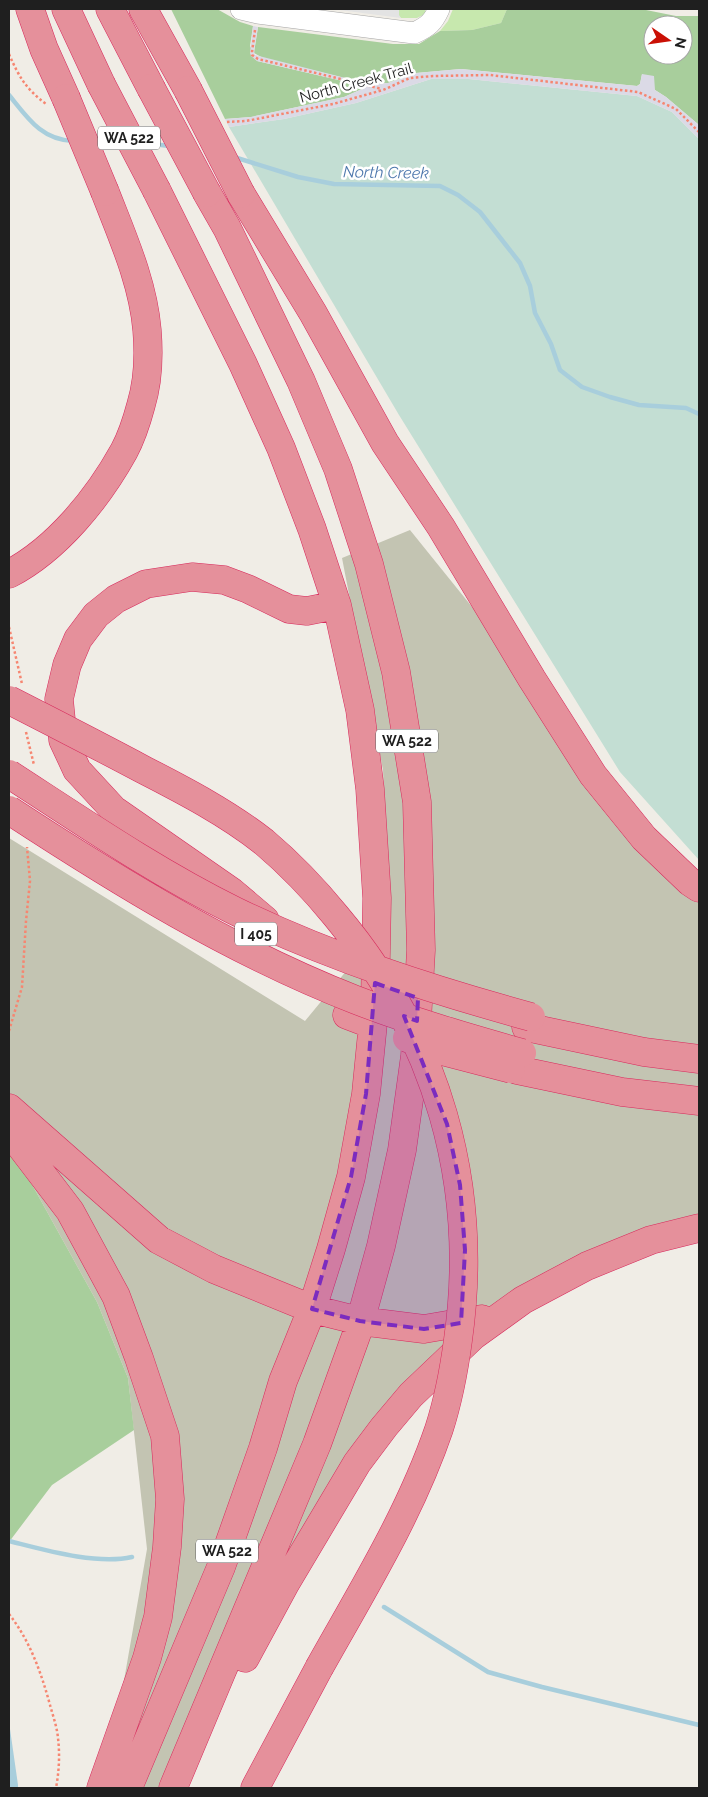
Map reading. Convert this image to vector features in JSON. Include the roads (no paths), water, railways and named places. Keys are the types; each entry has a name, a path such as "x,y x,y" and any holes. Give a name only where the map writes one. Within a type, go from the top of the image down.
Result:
{"highway":[{"path":"9,574 18,570 41,552 78,517 100,490 125,450 143,396 148,357 147,329 142,298 126,248 105,192 59,103 44,49 30,9"},
{"name":"WA 522","path":"66,9 101,84 244,364 281,448 312,529 338,605 360,710 370,789 377,898 375,1003 366,1094 351,1177 332,1249 312,1309 283,1381 263,1448 221,1567 128,1788"},
{"name":"WA 522","path":"110,9 227,228 302,380 338,469 369,564 396,672 417,802 421,950 415,1056 402,1150 381,1246 360,1321 317,1444 173,1788"},
{"path":"143,9 188,90 241,194 313,313 385,443 441,527 532,680 593,775 644,838 690,882 699,888"},
{"path":"149,9 162,42"},
{"path":"280,932 232,892 114,810 77,770 63,740 58,699 67,665 78,639 96,616 116,599 146,584 192,577 224,580 248,589 289,610 307,611 338,605"},
{"path":"9,700 208,803 263,842 310,884 361,945 396,1001 421,1050 447,1124 460,1185 465,1250 462,1318 454,1370 439,1428 415,1490 255,1788"},
{"name":"I 405","path":"9,774 167,875 234,911 333,955 528,1022 652,1041 699,1046"},
{"name":"I 405","path":"9,790 96,848 222,918 264,938 366,980 428,1001 528,1022 644,1052 699,1058"},
{"name":"I 405","path":"9,810 161,905 241,948 356,1000 450,1032 519,1062 622,1092 699,1101"},
{"name":"I 405","path":"9,821 95,877 187,932 347,1015 438,1050 699,1087"},
{"path":"9,1108 34,1146 116,1296 165,1436 170,1499 167,1547 158,1617 147,1658 101,1788"},
{"path":"9,1131 34,1146 159,1240 214,1269 312,1309 360,1321 424,1329 482,1318 523,1300 587,1266 651,1240 699,1228"},
{"path":"178,1788 225,1695 285,1584 357,1463 411,1395 473,1336 523,1300"}],"lane":[{"path":"241,9 258,13 414,33 426,28 434,20 439,9"}],"water":[{"path":"9,1722 18,1785 18,1788 9,1788"}],"waterway":[{"name":"North Creek","path":"9,95 29,119 43,132 62,140 73,141"},
{"name":"North Creek","path":"95,142 120,142"},
{"name":"North Creek","path":"143,143 170,146"},
{"name":"North Creek","path":"234,157 298,177 334,184 440,186 458,195 480,212 520,263 530,286 535,313 551,344 560,370 582,387 610,397 639,405 686,408 699,414"},
{"path":"9,1541 87,1558 118,1559 132,1557"},
{"path":"384,1607 488,1672 699,1725"}]}
